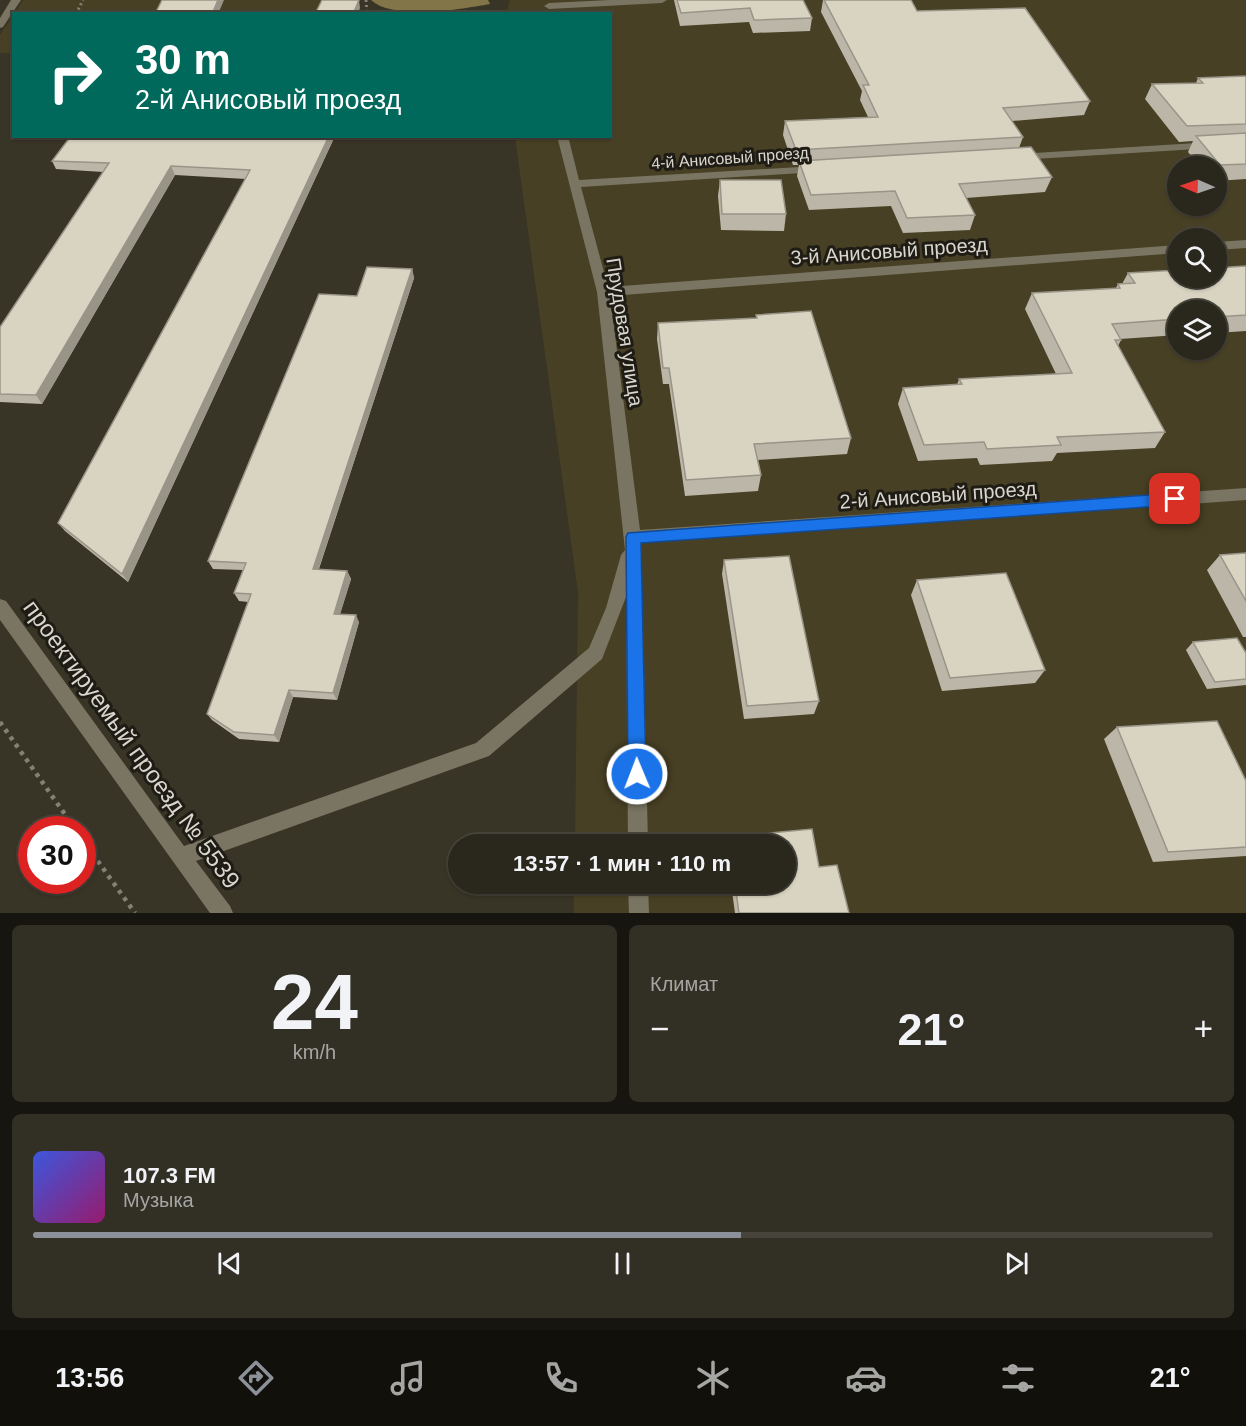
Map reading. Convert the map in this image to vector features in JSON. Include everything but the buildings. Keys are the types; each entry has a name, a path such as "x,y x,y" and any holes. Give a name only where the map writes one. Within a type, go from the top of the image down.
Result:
{"street":[{"path":"0,25 16,0"},
{"path":"549,6 662,0"},
{"name":"Прудовая улица","path":"563,138 603,292 633,537 638,834"},
{"path":"1011,157 1246,142"},
{"name":"4-й Анисовый проезд","path":"575,184 834,168"},
{"path":"1227,245 1246,244"},
{"name":"3-й Анисовый проезд","path":"603,292 1167,250"},
{"name":"2-й Анисовый проезд","path":"633,537 1246,494"},
{"path":"180,857 482,750 596,653 614,608 633,537"},
{"name":"проектируемый проезд № 5539","path":"0,606 180,857 223,913"},
{"path":"638,894 639,913"}],"path":[{"path":"0,722 66,816"},
{"path":"96,859 135,913"}],"shaded area":[{"path":"23,0 341,0 334,12 15,12"},
{"path":"371,0 488,0 490,4 411,12 381,6"},
{"path":"510,0 1246,0 1246,913 574,913 574,894 796,894 796,834 575,834 578,592 515,138 612,138 612,12 507,12"},
{"path":"12,17 12,53 0,53 0,35"}],"route":[{"path":"637,774 633,537 1175,499"}]}
